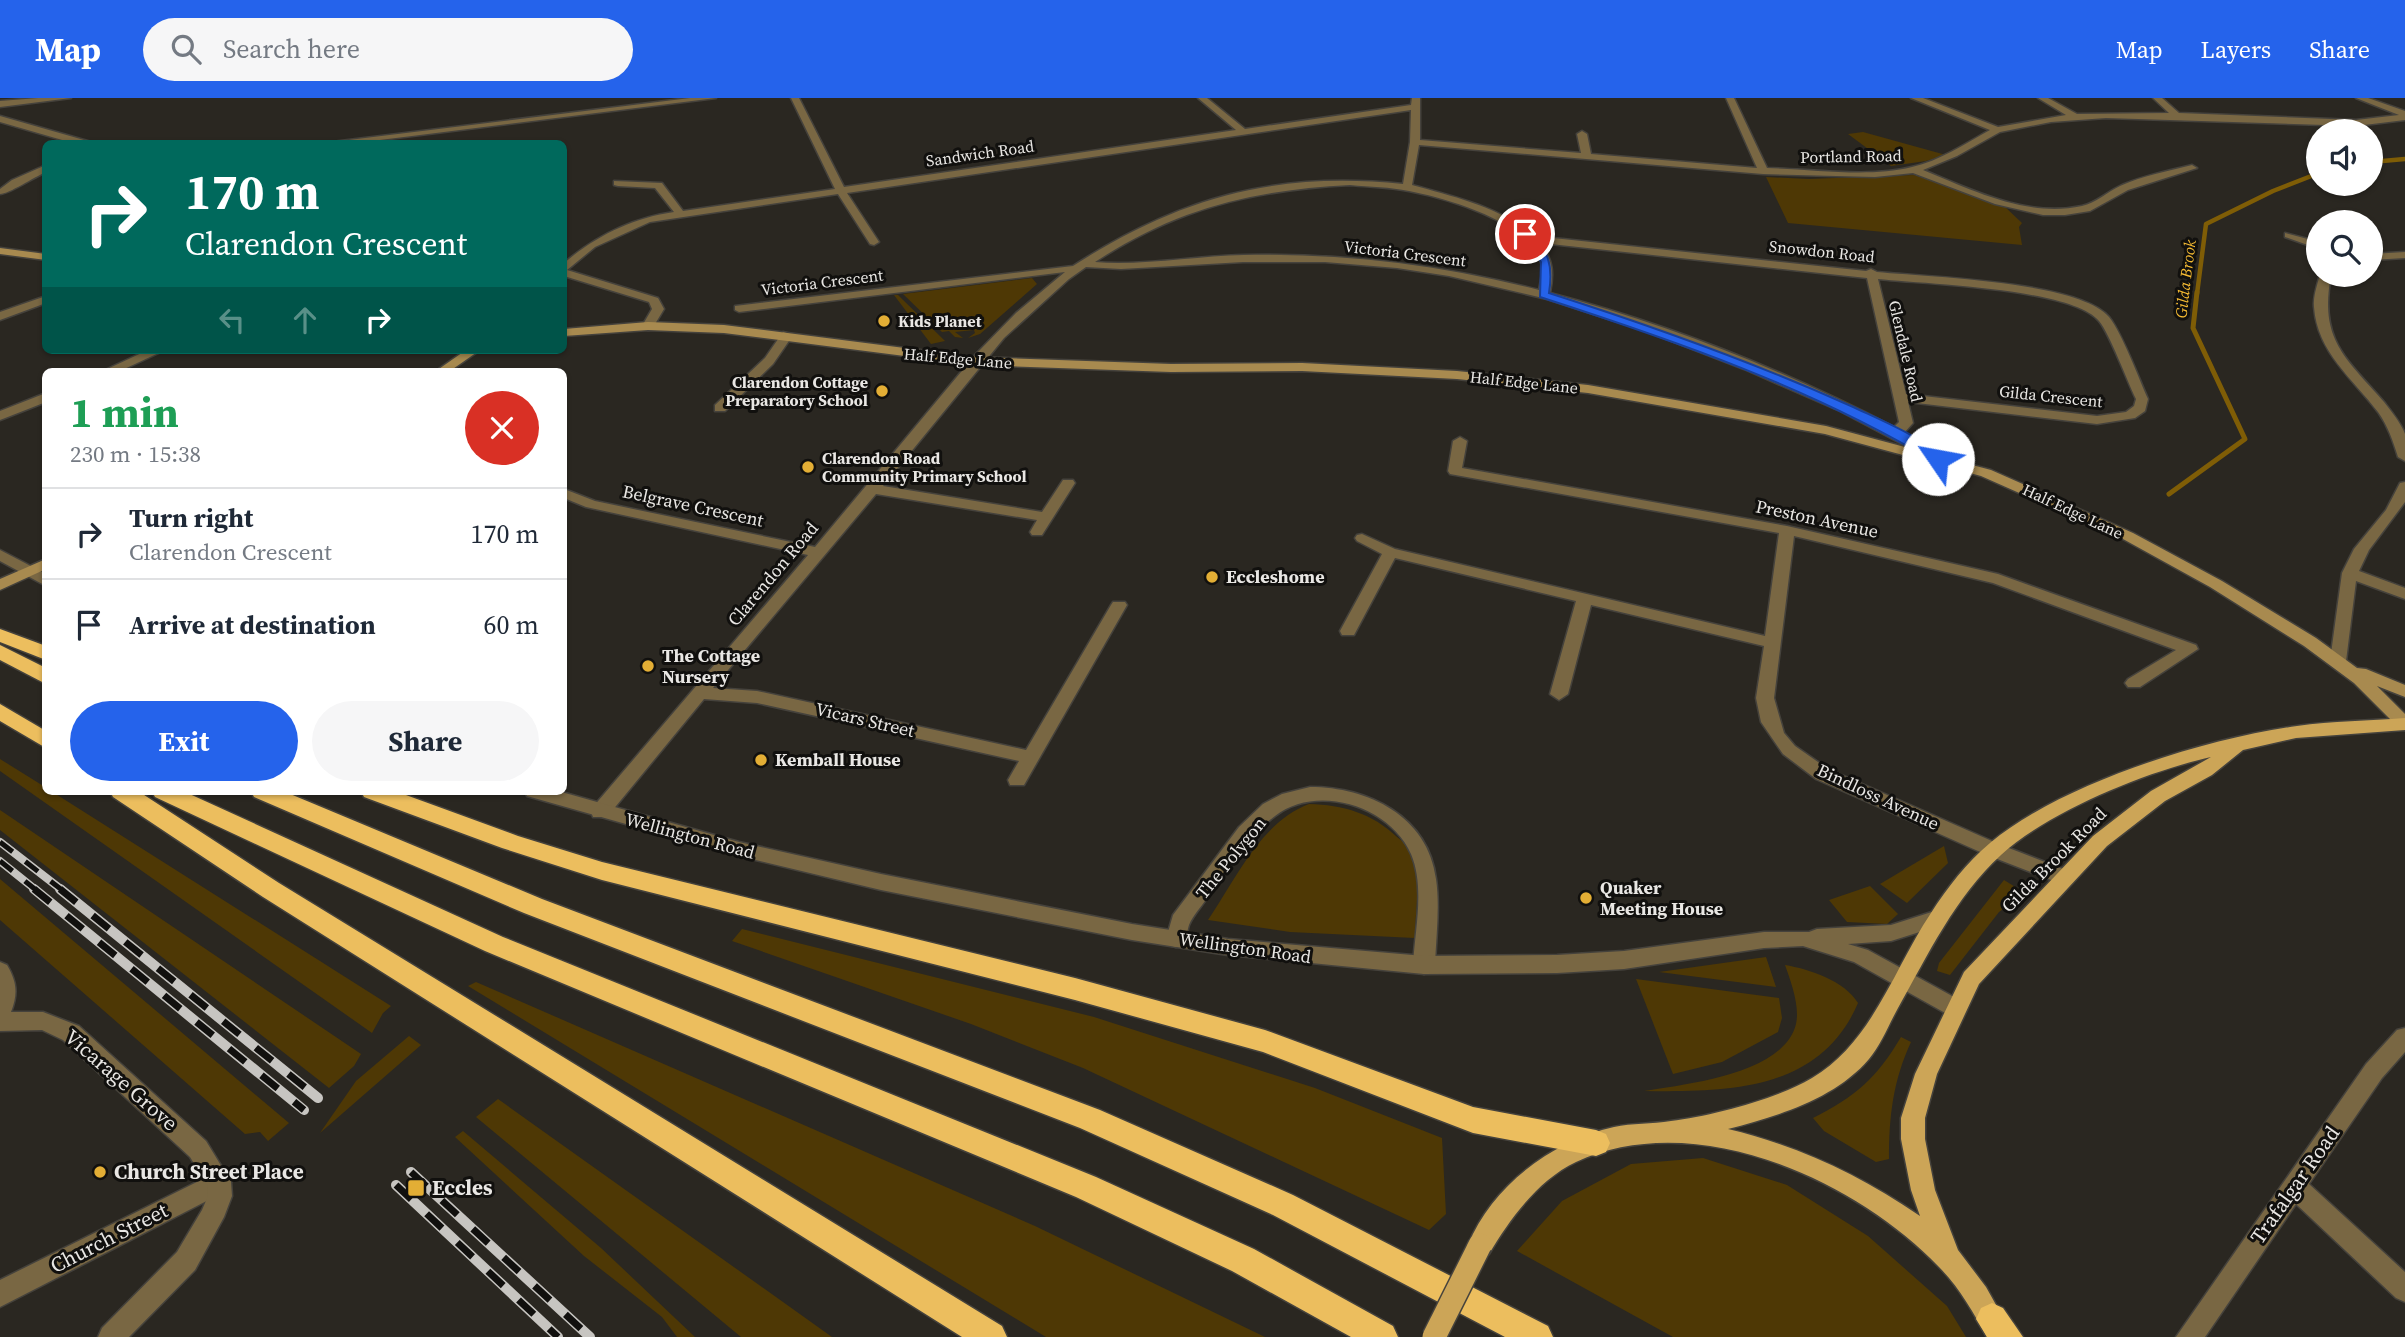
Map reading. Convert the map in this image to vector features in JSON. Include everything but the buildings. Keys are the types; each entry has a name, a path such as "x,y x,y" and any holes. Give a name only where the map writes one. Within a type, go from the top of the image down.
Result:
{"highway":[{"path":"0,635 42,652"},
{"path":"0,651 42,675"},
{"path":"0,711 42,731"},
{"path":"0,711 42,738"},
{"path":"127,795 305,912 991,1337"},
{"path":"172,795 494,944 1086,1187 1243,1260 1382,1337"},
{"path":"271,795 533,906 1090,1119 1283,1205 1537,1337"},
{"path":"383,795 510,842 602,871 1075,989 1265,1041 1444,1110 1503,1127 1596,1143"}],"main road":[{"path":"0,251 42,256"},
{"name":"Half Edge Lane","path":"567,333 648,326 787,335 905,354 975,361 1171,368 1302,367 1457,375 1588,389 1797,424 1938,459 2032,491 2128,536 2247,602 2341,664 2375,692 2405,724"},
{"path":"447,368 468,354"},
{"path":"0,585 42,565"},
{"path":"2341,664 2405,691"},
{"path":"2238,747 2296,732 2405,724"},
{"name":"Gilda Brook Road","path":"1663,1133 1778,1104 1823,1085 1846,1069 1862,1051 1938,918 1994,850 2016,833 2078,798 2125,777 2179,758 2238,747"},
{"name":"Gilda Brook Road","path":"1948,1258 1923,1190 1913,1139 1913,1118 1926,1074 1971,978 2100,841 2137,812 2238,747"},
{"path":"1434,1337 1480,1245 1497,1217 1517,1193 1569,1154 1596,1143 1663,1133 1713,1136 1751,1144 1817,1166 1852,1182 1882,1202 1948,1258 2000,1331"}],"street":[{"path":"1,105 67,98"},
{"path":"354,140 712,98"},
{"path":"795,98 840,189 874,242"},
{"path":"1202,98 1242,131"},
{"path":"1730,98 1763,171"},
{"path":"1915,98 1997,130"},
{"path":"2042,98 2075,117"},
{"path":"2157,98 2177,116"},
{"path":"2360,98 2405,116"},
{"path":"1407,188 1415,142 1416,102"},
{"name":"Sandwich Road","path":"567,268 591,245 647,219 1242,131 1416,102"},
{"name":"Portland Road","path":"1415,142 1833,175 1914,170 1954,154 1997,130 2075,117 2177,116 2356,123 2405,116"},
{"path":"0,119 74,140"},
{"path":"1582,134 1587,157"},
{"path":"1914,170 1973,194 2021,207 2063,212 2088,208 2123,189 2192,168"},
{"path":"2,192 15,182 42,170"},
{"path":"1081,266 1176,216 1255,190 1328,181 1407,188 1469,204 1510,224 1530,239 1546,261 1548,270 1544,295"},
{"path":"618,183 658,186 680,213"},
{"path":"2290,235 2306,241"},
{"name":"Snowdon Road","path":"1530,239 2040,291 2077,302 2104,319"},
{"path":"2383,256 2405,255"},
{"name":"Victoria Crescent","path":"739,308 1081,266 1264,258 1344,260 1442,272 1544,295 1715,353 1797,386 1896,433 1938,459"},
{"name":"Clarendon Road","path":"600,811 815,552 872,489 975,361 1021,313 1081,266"},
{"path":"567,272 654,300 657,309 648,326"},
{"name":"Glendale Road","path":"1871,272 1906,423 1896,433"},
{"path":"2321,287 2318,296 2320,318 2332,345 2400,432 2405,457"},
{"path":"0,316 42,300"},
{"name":"Gilda Crescent","path":"1900,397 2078,419 2110,420 2130,415 2140,408 2142,396 2104,319"},
{"path":"720,408 769,361 787,335"},
{"path":"116,368 149,354"},
{"path":"0,416 42,399"},
{"name":"Preston Avenue","path":"1460,441 1455,471 1787,530 1998,579 2190,649 2134,683"},
{"path":"1037,531 1068,482"},
{"path":"2341,664 2350,573 2361,550 2399,505 2405,486"},
{"path":"872,489 1046,517"},
{"name":"Belgrave Crescent","path":"567,496 591,504 815,552"},
{"name":"Bindloss Avenue","path":"1787,530 1770,643 1766,710 1777,736 1789,750 1842,785 2064,877"},
{"path":"1362,538 1390,552 1770,643"},
{"path":"1348,631 1390,552"},
{"path":"0,555 42,579"},
{"path":"2350,573 2405,594"},
{"path":"1559,694 1585,599"},
{"path":"1017,780 1119,605"},
{"name":"Vicars Street","path":"699,693 757,697 1029,757"},
{"name":"The Polygon","path":"1176,939 1181,921 1253,825 1286,799 1312,792 1333,792 1351,796 1392,820 1409,836 1420,854 1425,884 1424,965"},
{"name":"Wellington Road","path":"547,795 759,854 881,883 1176,939 1303,957 1424,965 1557,964 1624,960 1764,940 1803,938 1845,949 1955,1008"},
{"path":"1803,938 1891,933 1938,918"},
{"path":"0,971 5,979 6,990 0,1013"},
{"name":"Vicarage Grove","path":"0,1022 43,1021 71,1033 198,1149 219,1182"},
{"name":"Trafalgar Road","path":"2189,1337 2374,1071 2405,1037"},
{"path":"111,1337 186,1261 212,1217 220,1196 219,1182"},
{"name":"Church Street","path":"0,1294 219,1182"},
{"path":"2294,1186 2405,1289"}],"shaded area":[{"path":"1863,132 1946,155 1891,166 1848,134"},
{"path":"1914,175 2003,205 2022,223 2019,227 2022,245 1788,223 1766,177 1809,179"},
{"path":"1032,278 1037,284 980,334 968,338 975,333 974,330 955,332 963,338 955,337 949,331 942,332 903,294"},
{"path":"894,295 898,295 945,341 931,344"},
{"path":"0,759 42,785 42,795 57,795 391,1006 383,1013 372,1033 0,771"},
{"path":"1309,804 1334,806 1367,816 1409,848 1417,871 1415,938 1290,932 1208,920 1263,838 1292,812"},
{"path":"0,810 361,1054 354,1066 329,1088 0,830"},
{"path":"1944,846 1948,863 1907,903 1880,884"},
{"path":"0,879 289,1123 268,1141 260,1132 245,1134 0,920"},
{"path":"2004,880 2025,893 1999,912 1950,975 1937,971 1939,963"},
{"path":"1870,886 1898,914 1887,924 1847,922 1829,900"},
{"path":"742,929 1094,1017 1315,1088 1442,1138 1446,1214 1429,1230 1083,1068 971,1024 732,941"},
{"path":"1766,957 1776,987 1659,972"},
{"path":"1785,965 1836,982 1858,1003 1841,1032 1820,1054 1795,1070 1768,1081 1707,1090 1644,1091 1732,1074 1773,1055 1788,1041 1797,1017 1794,994"},
{"path":"1636,979 1779,998 1782,1018 1778,1032 1722,1062 1673,1074"},
{"path":"476,982 1035,1226 1265,1337 1046,1337 468,986"},
{"path":"409,1036 421,1045 320,1133 356,1081"},
{"path":"1901,1037 1911,1042 1893,1099 1889,1159 1876,1162 1824,1131 1813,1118 1864,1085 1883,1064"},
{"path":"498,1099 832,1337 741,1337 476,1117"},
{"path":"463,1131 601,1248 695,1337 677,1337 662,1317 584,1256 455,1137"},
{"path":"1703,1158 1787,1185 1868,1236 1947,1306 1966,1337 1673,1337 1517,1251 1562,1201 1631,1164"}],"waterway":[{"name":"Gilda Brook","path":"2383,161 2405,159"},
{"name":"Gilda Brook","path":"2197,294 2206,224 2306,178"},
{"name":"Gilda Brook","path":"2169,494 2245,439 2193,328 2197,292"}],"railway":[{"path":"0,842 62,890"},
{"path":"0,861 36,890"},
{"path":"34,889 304,1110"},
{"path":"60,889 318,1098"},
{"path":"411,1172 590,1337"},
{"path":"396,1185 558,1337"}],"place":[{"name":"Kids Planet","path":"884,321"},
{"name":"Clarendon Cottage Preparatory School","path":"882,391"},
{"name":"Clarendon Road Community Primary School","path":"808,467"},
{"name":"Eccleshome","path":"1212,577"},
{"name":"The Cottage Nursery","path":"648,666"},
{"name":"Kemball House","path":"761,760"},
{"name":"Quaker Meeting House","path":"1586,898"},
{"name":"Church Street Place","path":"100,1172"},
{"name":"Eccles","path":"416,1188"}],"route":[{"path":"1525,234 1546,261 1548,270 1544,295 1656,331 1797,386 1880,424 1938,459"}]}
